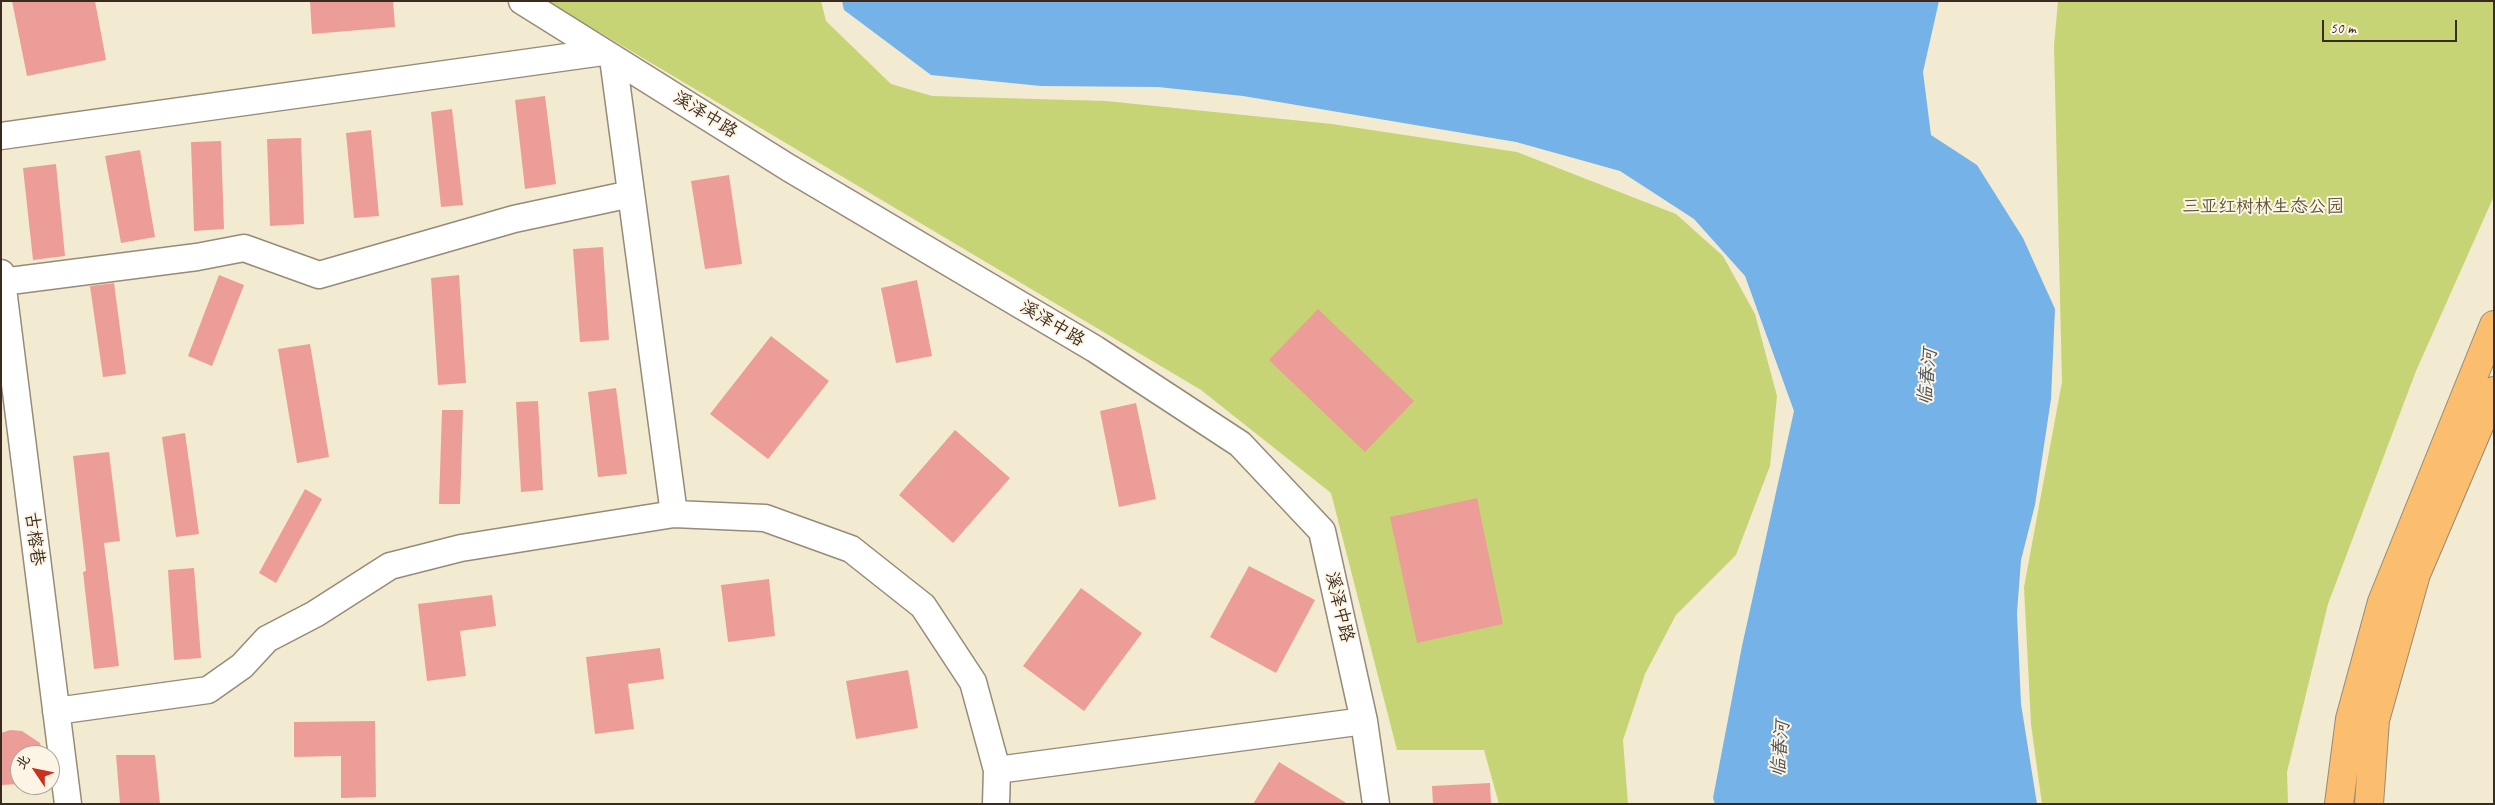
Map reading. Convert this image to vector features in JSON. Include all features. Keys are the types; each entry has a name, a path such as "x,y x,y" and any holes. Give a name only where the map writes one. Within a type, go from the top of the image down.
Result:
{"main road":[{"path":"2339,804 2350,719 2382,602 2494,325"},
{"path":"2369,804 2375,720 2416,574 2494,391"}],"street":[{"name":"溪泽中路","path":"522,1 789,168 1095,349 1240,444 1322,531 1364,721 1376,804"},
{"path":"1,136 608,55 631,194 674,514"},
{"path":"2,278 197,257 244,248 319,275 514,219 631,194"},
{"name":"古榕巷","path":"2,278 68,804"},
{"path":"56,711 208,690 242,666 267,639 315,614 390,566 461,548 674,514 766,518 851,549 923,606 973,682 998,770 996,804"},
{"path":"998,770 1364,721"}],"green space":[{"path":"547,1 821,1 826,21 891,84 932,96 1106,101 1332,124 1517,152 1676,214 1723,256 1755,314 1777,396 1770,466 1736,555 1676,615 1645,674 1623,740 1628,804 1499,804 1484,750 1397,750 1331,493 1201,390"},
{"name":"三亚红树林生态公园","path":"2058,1 2494,1 2494,196 2416,371 2328,604 2287,772 2288,804 2042,804 2031,724 2024,587 2062,382 2054,46"}],"water":[{"name":"临春河","path":"842,1 1939,1 1923,72 1931,135 1977,165 2023,238 2055,309 2051,399 2035,505 2021,560 2017,613 2021,704 2037,804 1715,804 1713,798 1742,646 1794,411 1745,276 1694,219 1620,171 1516,142 1243,96 1158,87 1041,86 931,75 844,10"}],"building":[{"path":"12,1 95,1 106,60 27,76"},
{"path":"310,1 393,1 395,27 312,34"},
{"path":"545,96 556,184 525,189 515,100"},
{"path":"452,109 463,205 441,207 431,112"},
{"path":"371,130 379,216 354,218 346,133"},
{"path":"301,138 304,224 270,226 267,139"},
{"path":"221,141 224,229 194,231 191,142"},
{"path":"140,150 155,237 121,243 105,156"},
{"path":"56,164 65,256 33,260 23,168"},
{"path":"729,175 742,264 705,269 691,181"},
{"path":"603,247 609,340 580,342 573,249"},
{"path":"219,275 244,285 212,366 188,356"},
{"path":"459,275 466,383 438,385 431,278"},
{"path":"917,280 932,356 896,363 881,288"},
{"path":"114,283 126,374 103,377 90,286"},
{"path":"1318,309 1414,401 1365,452 1269,360"},
{"path":"771,336 829,381 768,459 710,414"},
{"path":"310,344 329,457 297,463 278,349"},
{"path":"616,388 627,474 598,477 588,392"},
{"path":"538,401 543,490 521,492 516,402"},
{"path":"1136,403 1156,499 1119,507 1100,411"},
{"path":"442,410 463,410 460,504 439,504"},
{"path":"955,430 1010,478 953,543 899,495"},
{"path":"185,433 199,534 176,537 162,437"},
{"path":"109,452 120,541 104,543 119,666 94,669 83,572 86,571 73,456"},
{"path":"305,489 322,499 276,583 259,573"},
{"path":"1477,498 1503,624 1417,643 1390,517"},
{"path":"1249,566 1315,600 1276,673 1210,637"},
{"path":"194,568 201,658 174,660 168,570"},
{"path":"769,579 775,636 728,642 721,585"},
{"path":"1081,588 1142,633 1084,711 1023,666"},
{"path":"492,595 496,626 460,631 466,676 427,681 418,604"},
{"path":"660,648 664,679 628,684 634,729 595,734 586,657"},
{"path":"908,670 918,728 856,739 846,681"},
{"path":"375,721 376,797 341,798 341,756 294,757 294,722"},
{"path":"10,730 22,731 40,745 10,745 10,785 1,785 1,733"},
{"path":"116,755 155,755 160,804 120,804"},
{"path":"1279,762 1348,804 1253,804"},
{"path":"1490,783 1491,804 1433,804 1432,786"}]}
